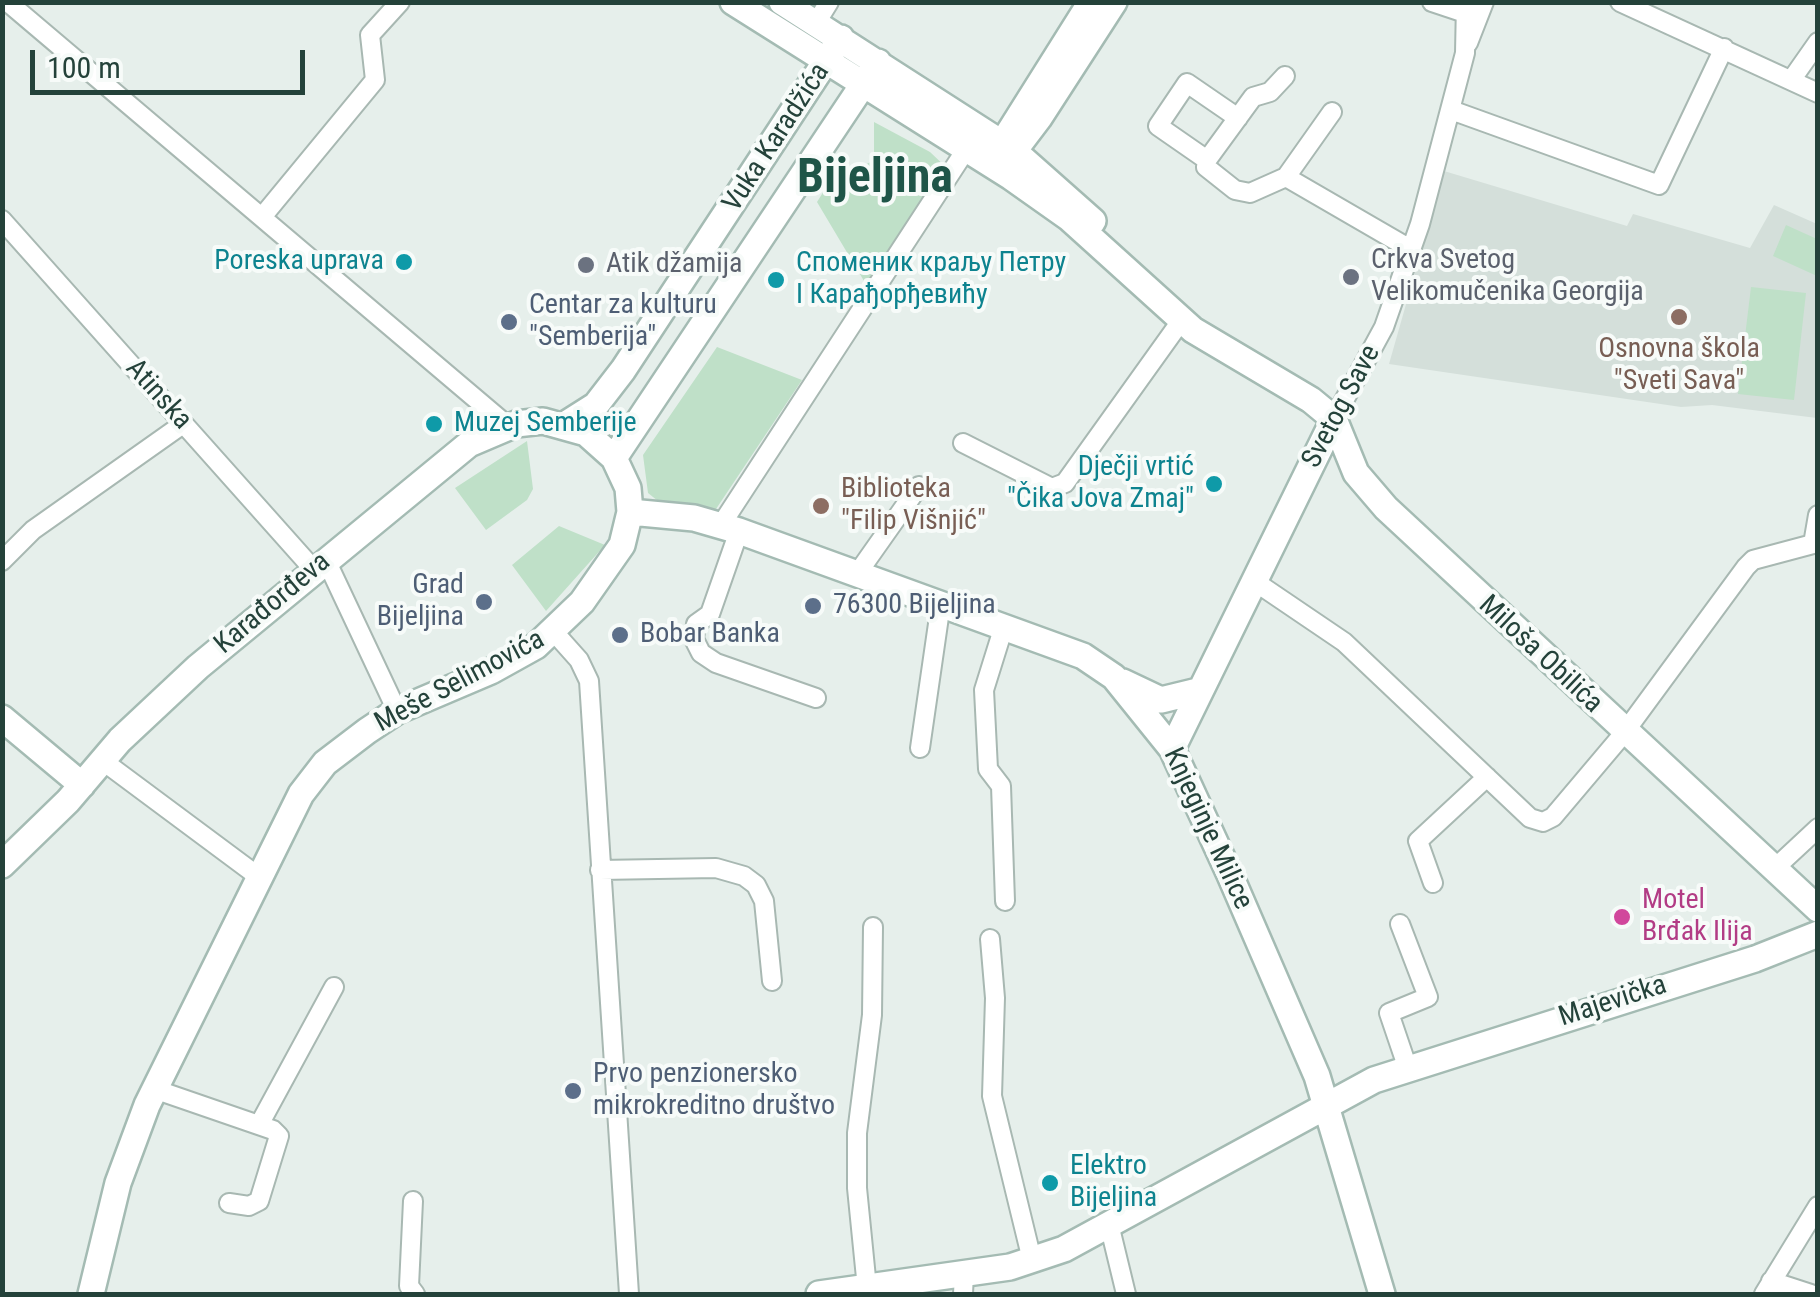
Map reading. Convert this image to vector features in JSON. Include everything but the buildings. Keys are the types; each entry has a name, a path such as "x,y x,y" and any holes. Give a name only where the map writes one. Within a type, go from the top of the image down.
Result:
{"main road":[{"path":"733,2 826,61 872,72 968,120 994,121 1031,113"},
{"path":"782,2 823,13 872,72 997,156 1066,192"},
{"path":"1091,2 1031,113 1043,155 1066,192 1108,236 1128,269"},
{"path":"997,156 1114,2"},
{"name":"Vuka Karadžića","path":"576,428 623,370 841,38"},
{"name":"Vuka Karadžića","path":"614,458 872,72"},
{"path":"968,120 997,156 1181,320 1334,419"},
{"name":"Miloša Obilića","path":"1334,419 1356,474 1386,508 1818,909"},
{"name":"Svetog Save","path":"1172,748 1334,419"},
{"name":"Karađorđeva","path":"2,865 198,667 468,444 532,421 576,428"},
{"path":"576,428 614,458 628,488 630,512"},
{"path":"1306,476 1326,469 1356,474"},
{"name":"Knjeginje Milice","path":"630,512 730,528 1083,656 1114,677 1172,748 1318,1076 1382,1294"},
{"name":"Meše Selimovića","path":"91,1294 118,1183 154,1089 288,816 325,763 397,711 491,671 554,632 610,564 622,545 630,512"},
{"path":"1114,677 1161,700 1198,692"},
{"path":"2,718 82,785"},
{"name":"Majevička","path":"818,1294 963,1284 1032,1260 1110,1228 1374,1080 1755,959 1818,934"}],"street":[{"path":"262,217 375,80 370,34 400,2"},
{"path":"1432,2 1466,8"},
{"path":"1464,52 1484,2"},
{"path":"1620,2 1818,93"},
{"path":"8,6 508,427"},
{"name":"Svetog Save","path":"1334,419 1376,345 1412,250 1464,52 1466,8"},
{"path":"1792,78 1818,42"},
{"path":"1451,110 1659,185 1724,48"},
{"path":"1285,76 1266,94 1254,97 1207,160 1206,167 1242,192 1264,189 1286,177 1332,112"},
{"path":"1207,160 1158,126 1187,83 1238,118"},
{"path":"816,698 716,663 701,653 694,639 696,624 710,614 730,528 997,156"},
{"path":"1286,177 1412,250"},
{"name":"Atinska","path":"2,220 183,424 320,566 397,711"},
{"path":"963,443 1052,488 1065,482 1181,320"},
{"path":"2,561 33,530 183,424"},
{"path":"858,574 919,486"},
{"path":"1254,581 1344,642 1530,818 1543,822 1553,817 1624,733 1746,567 1753,560 1813,544 1818,515"},
{"path":"920,748 941,603"},
{"path":"1004,626 984,690 988,768 1001,786 1005,902"},
{"path":"554,632 579,660 589,681 629,1294"},
{"path":"103,760 259,877"},
{"path":"1433,884 1418,841 1487,777"},
{"path":"1774,869 1818,828"},
{"path":"600,870 716,868 744,876 756,885 764,901 772,981"},
{"path":"1400,924 1428,997 1390,1013 1408,1069"},
{"path":"867,1288 857,1188 857,1133 872,1016 873,926"},
{"path":"990,939 995,998 992,1096 1032,1260"},
{"path":"259,1125 334,988"},
{"path":"154,1089 273,1130 280,1144 259,1201 249,1206 229,1203"},
{"path":"413,1202 409,1286 415,1294"},
{"path":"1812,1294 1767,1288 1818,1206"},
{"path":"1110,1228 1126,1294"}],"shaded area":[{"name":"Osnovna škola \"Sveti Sava\"","path":"1444,171 1627,226 1633,214 1750,248 1774,205 1817,224 1817,418 1712,405 1681,407 1389,364"}],"green space":[{"path":"874,122 930,152 949,170 867,286 817,202 827,186 874,160"},
{"path":"1786,225 1817,239 1817,276 1773,256"},
{"path":"1751,287 1806,293 1794,400 1738,394"},
{"path":"717,347 802,380 714,512 658,501 648,493 643,455"},
{"path":"527,441 533,489 527,500 486,530 455,488"},
{"path":"559,526 605,545 546,611 512,565"}],"place":[{"name":"Poreska uprava","path":"404,262"},
{"name":"Atik džamija","path":"586,265"},
{"name":"Crkva Svetog Velikomučenika Georgija","path":"1351,277"},
{"name":"Споменик краљу Петру I Карађорђевићу","path":"776,280"},
{"name":"Osnovna škola \"Sveti Sava\"","path":"1679,317"},
{"name":"Centar za kulturu \"Semberija\"","path":"509,322"},
{"name":"Muzej Semberije","path":"434,424"},
{"name":"Dječji vrtić \"Čika Jova Zmaj\"","path":"1214,484"},
{"name":"Biblioteka \"Filip Višnjić\"","path":"821,506"},
{"name":"Grad Bijeljina","path":"484,602"},
{"name":"76300 Bijeljina","path":"813,606"},
{"name":"Bobar Banka","path":"620,635"},
{"name":"Motel Brđak Ilija","path":"1622,917"},
{"name":"Prvo penzionersko mikrokreditno društvo","path":"573,1091"},
{"name":"Elektro Bijeljina","path":"1050,1183"}],"district":[{"name":"Bijeljina","path":"875,180"}]}
